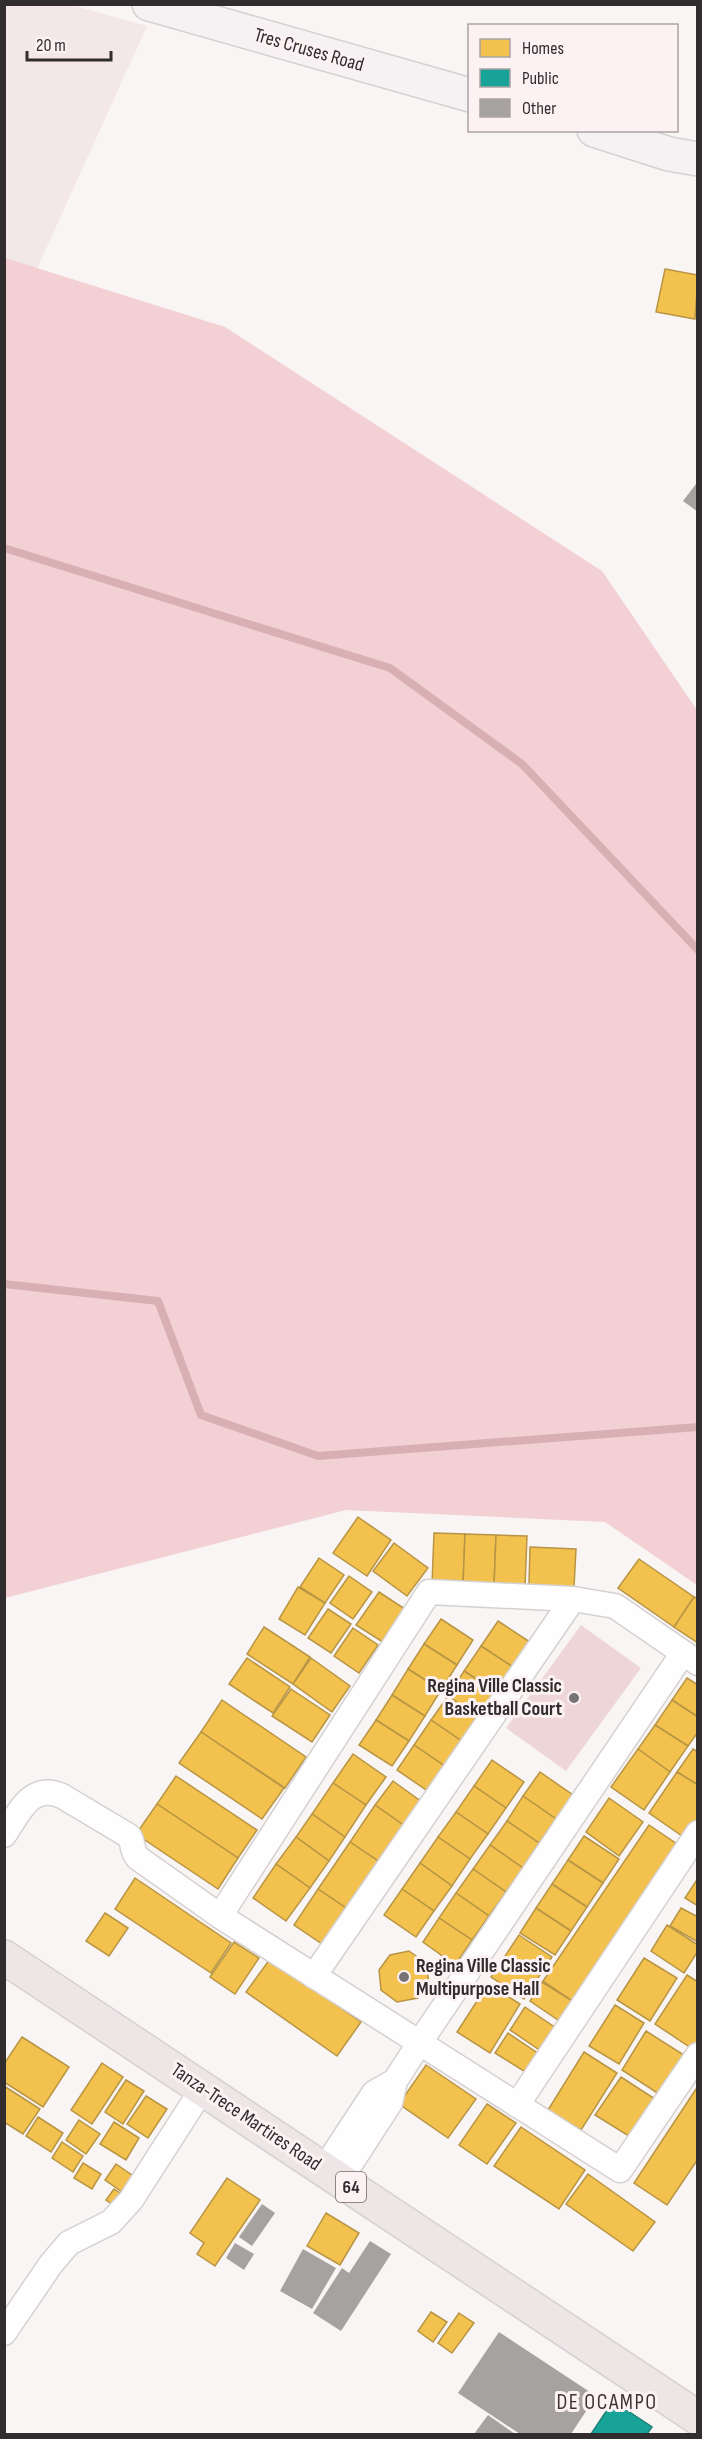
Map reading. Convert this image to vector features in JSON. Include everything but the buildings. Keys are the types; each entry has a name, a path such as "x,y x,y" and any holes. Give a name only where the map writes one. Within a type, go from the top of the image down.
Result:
{"main road":[{"name":"Tres Cruses Road","path":"149,4 468,94"},
{"path":"600,132 669,154 698,159"},
{"name":"Tanza-Trece Martires Road","path":"4,1957 698,2418"}],"street":[{"path":"220,1916 429,1592 573,1599 615,1606 690,1658 420,2042 395,2081 390,2103 332,2174"},
{"path":"315,1976 573,1599"},
{"path":"4,1835 28,1801 37,1794 52,1791 129,1836 132,1840 132,1850 138,1858 220,1916 620,2170 698,2055"},
{"path":"517,2105 698,1833"},
{"path":"4,2333 69,2243 111,2222 131,2200 202,2088"}],"shaded area":[{"path":"4,5 72,5 147,26 17,313 4,309"},
{"path":"5,258 225,327 602,571 697,710 697,1585 605,1522 346,1510 5,1598"},
{"name":"Regina Ville Classic Basketball Court","path":"581,1625 641,1668 566,1771 506,1728"}],"waterway":[{"path":"4,548 390,668 522,764 698,950"},
{"path":"4,1284 158,1301 201,1415 318,1456 698,1427"}],"place":[{"name":"Regina Ville Classic Basketball Court","path":"574,1698"},
{"name":"Regina Ville Classic Multipurpose Hall","path":"404,1977"}],"district":[{"name":"DE OCAMPO","path":"607,2402"}]}
